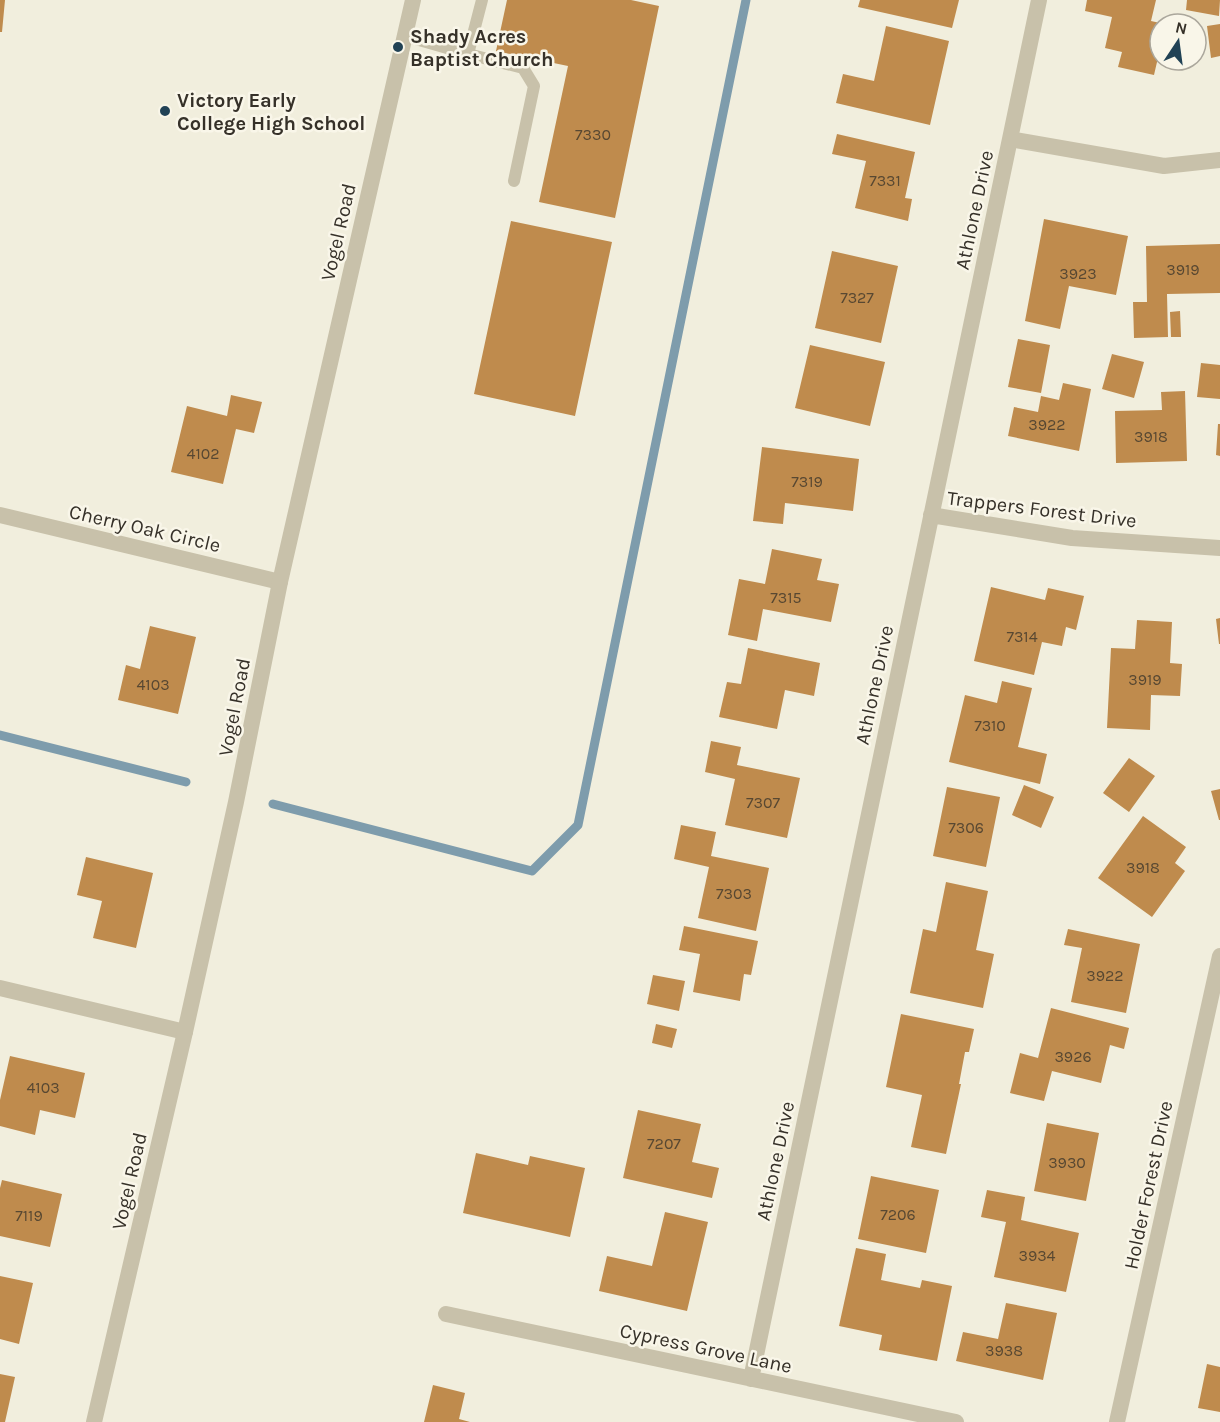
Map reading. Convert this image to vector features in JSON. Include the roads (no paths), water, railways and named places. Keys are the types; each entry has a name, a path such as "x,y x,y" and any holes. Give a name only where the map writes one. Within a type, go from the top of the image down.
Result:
{"street":[{"name":"Vogel Road","path":"93,1422 185,1032 236,802 280,582 413,0"},
{"name":"Athlone Drive","path":"751,1379 1039,0"},
{"path":"1010,139 1164,166 1220,160"},
{"name":"Cherry Oak Circle","path":"0,515 280,582"},
{"name":"Trappers Forest Drive","path":"931,515 1072,538 1220,548"},
{"name":"Holder Forest Drive","path":"1117,1422 1220,956"},
{"path":"0,988 185,1032"},
{"name":"Cypress Grove Lane","path":"446,1314 956,1422"}],"lane":[{"path":"468,54 482,0"},
{"path":"405,36 523,68 534,86 514,181"}],"waterway":[{"path":"273,804 532,871 578,825 746,0"},
{"path":"0,735 186,782"}],"place":[{"name":"Shady Acres Baptist Church","path":"398,47"},
{"name":"Victory Early College High School","path":"165,111"}]}
